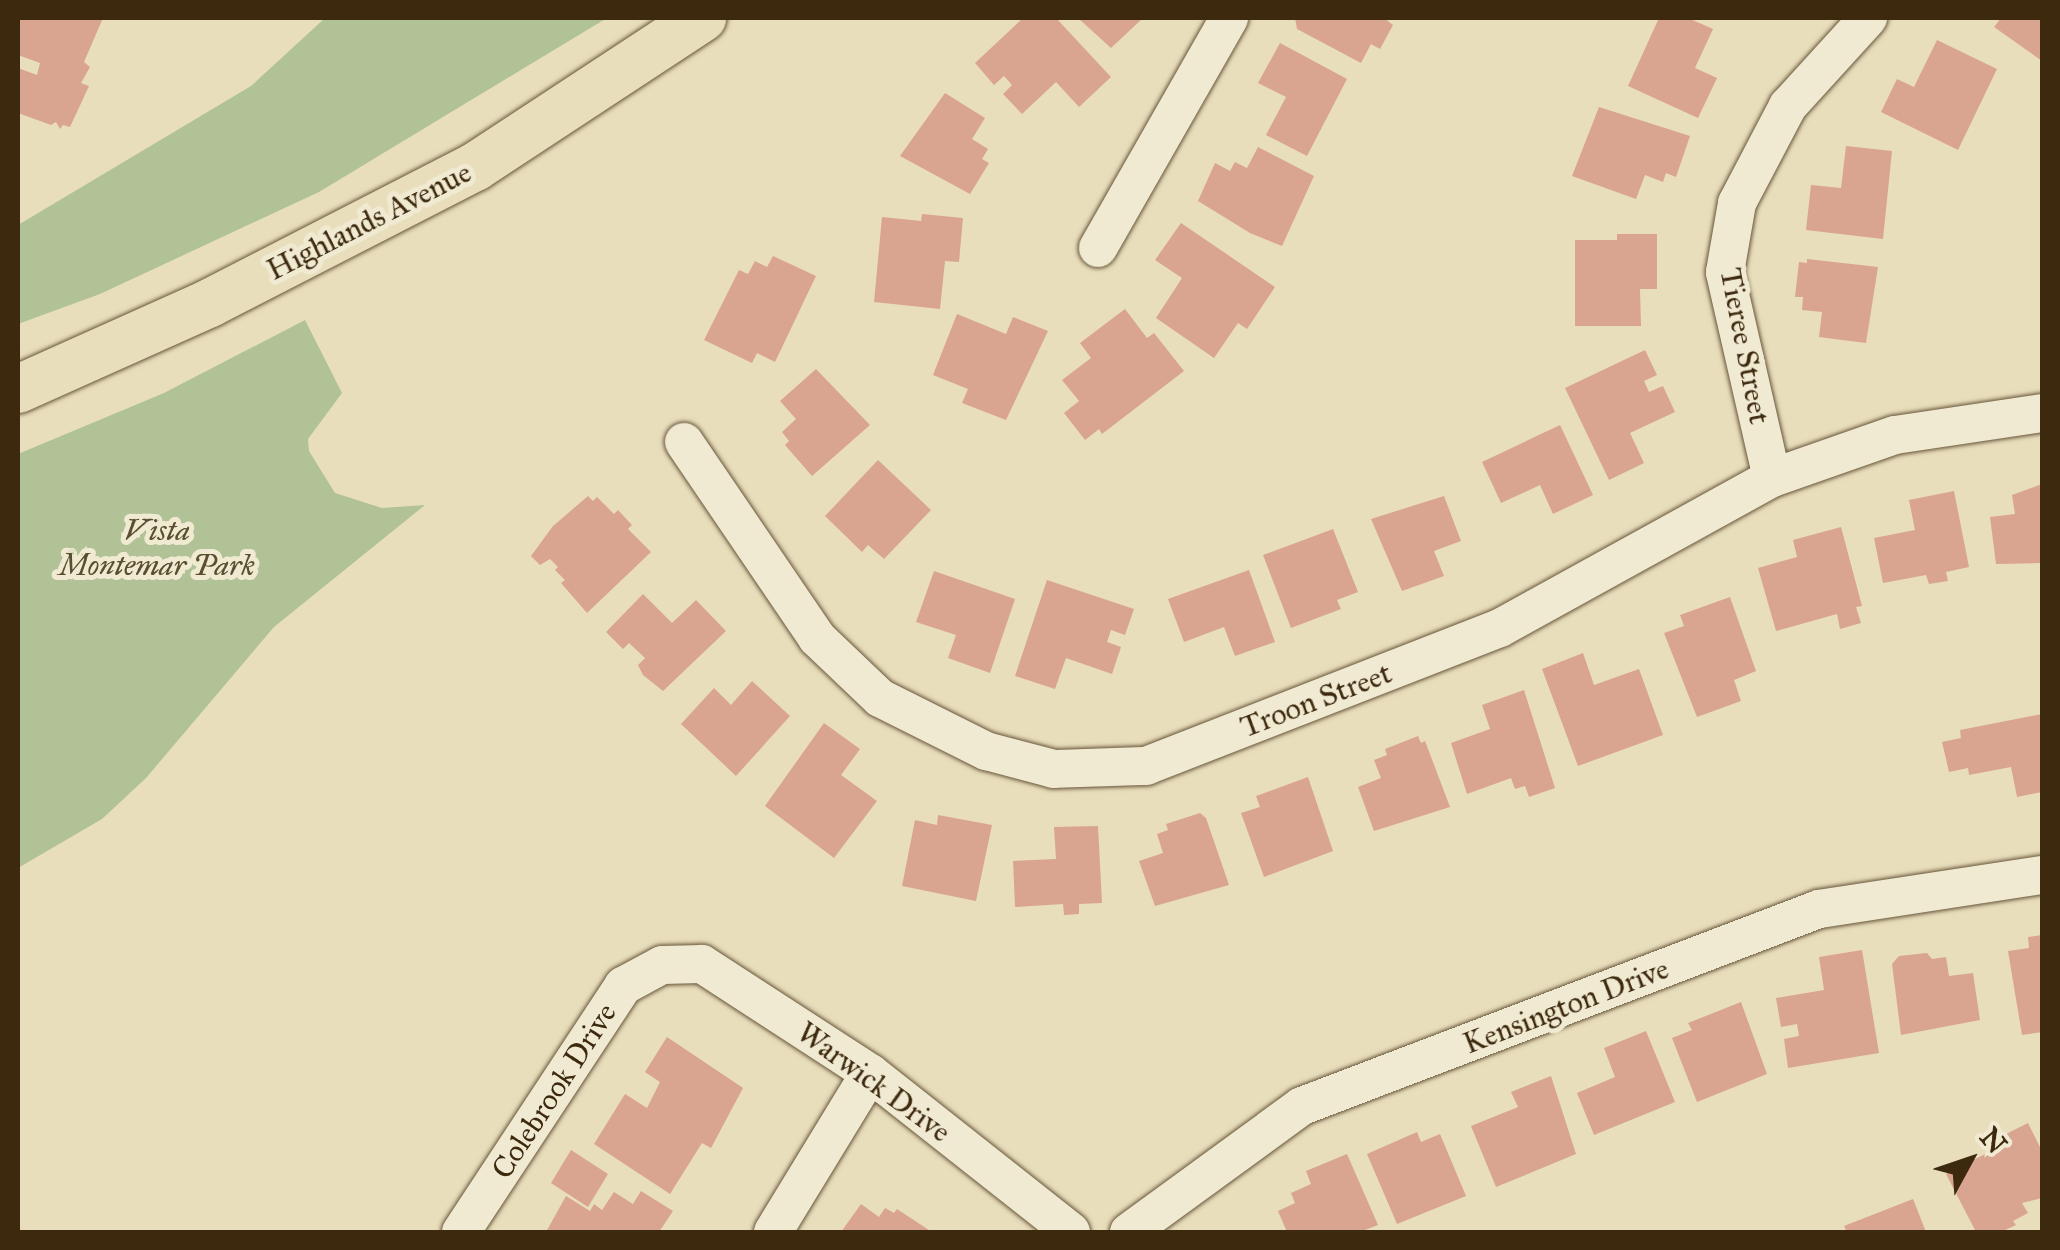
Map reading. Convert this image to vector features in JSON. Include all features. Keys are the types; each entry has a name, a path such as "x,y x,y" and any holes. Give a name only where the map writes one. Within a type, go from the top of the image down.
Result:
{"main road":[{"name":"Highlands Avenue","path":"18,389 210,303 475,167 702,18"}],"street":[{"path":"1098,248 1229,18"},
{"name":"Tieree Street","path":"1772,478 1724,272 1738,203 1788,106 1868,18"},
{"name":"Troon Street","path":"684,442 817,638 880,698 986,751 1054,769 1146,766 1500,628 1772,478 1895,435 2017,413 2042,413"},
{"name":"Kensington Drive","path":"1130,1232 1302,1106 1819,910 2042,875"},
{"name":"Warwick Drive","path":"662,964 702,964 870,1073 1071,1232"},
{"name":"Colebrook Drive","path":"461,1232 623,986 662,964"},
{"path":"773,1232 870,1073"}],"green space":[{"path":"325,18 607,18 319,192 100,294 18,324 18,225 251,86"},
{"name":"Vista Montemar Park","path":"305,320 342,393 308,439 309,451 335,493 382,508 425,505 274,627 146,778 102,819 18,868 18,454 164,393"}],"building":[{"path":"18,18 103,18 84,62 90,67 81,83 89,86 70,127 63,125 60,129 56,122 51,125 18,113 18,68 37,75 40,63 18,55"},
{"path":"1023,18 1056,18 1111,77 1079,107 1056,82 1022,114 1003,94 1012,85 1004,76 994,85 975,63"},
{"path":"1078,18 1143,18 1111,48"},
{"path":"1295,18 1384,18 1393,25 1380,49 1371,44 1361,63 1297,29"},
{"path":"1659,18 1688,18 1713,29 1695,68 1717,78 1698,118 1628,86"},
{"path":"2001,18 2042,18 2042,61 1994,27"},
{"path":"1937,40 1997,69 1958,150 1881,112 1897,79 1914,87"},
{"path":"1280,43 1347,79 1307,156 1266,135 1286,97 1258,83"},
{"path":"945,93 985,118 972,139 988,149 982,159 989,163 970,194 900,156"},
{"path":"1599,107 1690,136 1676,177 1666,173 1663,182 1645,175 1636,199 1572,176"},
{"path":"1846,146 1892,151 1883,239 1806,230 1811,185 1841,188"},
{"path":"1258,147 1314,176 1282,246 1250,233 1198,201 1215,163 1230,171 1235,162 1247,168"},
{"path":"922,214 963,218 959,262 945,261 940,309 874,302 882,217 921,221"},
{"path":"1181,223 1275,287 1247,329 1238,323 1214,358 1156,318 1182,278 1155,260"},
{"path":"1617,234 1657,234 1657,289 1640,289 1641,326 1575,326 1575,240 1617,240"},
{"path":"773,256 816,276 775,362 757,353 752,363 704,340 739,270 748,274 755,261 767,267"},
{"path":"1807,259 1878,267 1866,343 1819,337 1822,312 1802,310 1803,297 1795,297 1799,262 1807,263"},
{"path":"1125,309 1147,338 1154,333 1184,371 1102,434 1099,429 1085,440 1064,413 1079,401 1062,380 1091,358 1080,343"},
{"path":"957,314 1006,334 1013,317 1048,331 1006,420 962,403 968,389 933,375"},
{"path":"1645,350 1657,375 1644,381 1649,392 1663,386 1675,412 1630,433 1644,463 1609,480 1565,388"},
{"path":"816,369 870,425 812,476 785,445 789,441 782,432 796,419 780,401"},
{"path":"1560,425 1593,495 1553,514 1540,485 1501,503 1482,462"},
{"path":"878,460 931,510 884,559 868,545 862,552 825,516"},
{"path":"2042,484 2042,563 1996,564 1990,517 2015,514 2012,495"},
{"path":"1954,491 1969,567 1946,572 1948,581 1929,584 1926,575 1883,583 1874,538 1915,530 1909,500"},
{"path":"588,496 593,501 597,497 614,514 618,510 632,525 628,529 651,552 587,613 561,583 565,580 555,570 558,567 550,559 540,565 531,556 553,526"},
{"path":"1444,496 1461,541 1434,551 1444,576 1402,591 1371,519"},
{"path":"1841,527 1862,606 1856,607 1861,623 1840,629 1837,614 1776,631 1758,568 1797,557 1793,540"},
{"path":"1333,529 1358,592 1337,600 1341,609 1291,628 1263,555"},
{"path":"1249,570 1275,642 1235,656 1224,627 1184,642 1168,599"},
{"path":"934,571 1015,599 990,673 948,658 956,635 916,622"},
{"path":"1047,580 1134,609 1125,635 1111,630 1107,642 1121,647 1112,674 1066,658 1055,689 1015,676"},
{"path":"643,594 672,623 696,600 726,631 663,691 643,675 638,665 645,658 629,643 623,649 606,632"},
{"path":"1730,597 1756,671 1734,680 1741,701 1697,717 1664,633 1684,626 1680,615"},
{"path":"1583,653 1594,685 1639,669 1663,735 1578,766 1542,669"},
{"path":"752,681 790,716 736,776 681,724 714,688 731,705"},
{"path":"1524,690 1555,788 1529,797 1525,786 1515,789 1511,778 1467,794 1451,743 1490,729 1482,705"},
{"path":"2042,714 2042,792 2017,797 2011,767 1969,775 1968,768 1949,772 1942,742 1961,738 1960,730"},
{"path":"824,723 860,749 841,775 877,801 834,858 765,806"},
{"path":"1418,736 1421,743 1425,741 1450,807 1374,831 1358,787 1381,778 1374,760 1387,755 1385,749"},
{"path":"1308,777 1333,851 1264,877 1241,813 1260,807 1256,796"},
{"path":"1200,813 1206,818 1229,885 1155,906 1139,861 1163,853 1157,834 1168,830 1166,824"},
{"path":"938,815 992,825 976,901 902,886 915,820 937,825"},
{"path":"1098,826 1102,903 1079,904 1079,914 1064,915 1063,904 1015,907 1013,861 1056,859 1054,827"},
{"path":"2042,935 2042,1032 2022,1035 2008,951 2029,948 2028,937"},
{"path":"1862,950 1879,1053 1788,1068 1784,1039 1799,1036 1797,1024 1781,1027 1776,998 1824,990 1819,957"},
{"path":"1927,953 1932,959 1946,957 1949,976 1973,973 1980,1020 1901,1035 1892,964 1899,956"},
{"path":"1741,1002 1767,1074 1697,1102 1672,1038 1692,1030 1688,1023"},
{"path":"1646,1031 1675,1102 1594,1135 1577,1093 1615,1077 1604,1048"},
{"path":"667,1037 743,1088 711,1148 702,1143 670,1194 594,1144 625,1094 647,1108 660,1082 645,1072"},
{"path":"1551,1076 1576,1154 1496,1187 1471,1126 1518,1107 1511,1092"},
{"path":"2028,1123 2042,1151 2042,1198 2022,1203 2028,1213 2013,1221 2016,1225 2001,1232 1976,1232 1946,1174 1997,1148 1994,1140"},
{"path":"1417,1132 1421,1142 1440,1134 1466,1196 1397,1224 1367,1154"},
{"path":"571,1150 608,1174 588,1207 551,1183"},
{"path":"1347,1154 1378,1225 1360,1232 1287,1232 1278,1211 1295,1203 1291,1193 1311,1184 1306,1171"},
{"path":"641,1191 673,1211 659,1232 546,1232 566,1196 590,1211 594,1204 602,1210 614,1192 633,1204"},
{"path":"1913,1199 1926,1232 1847,1232 1844,1226"},
{"path":"861,1204 879,1217 885,1208 894,1213 897,1209 932,1232 841,1232"}]}
